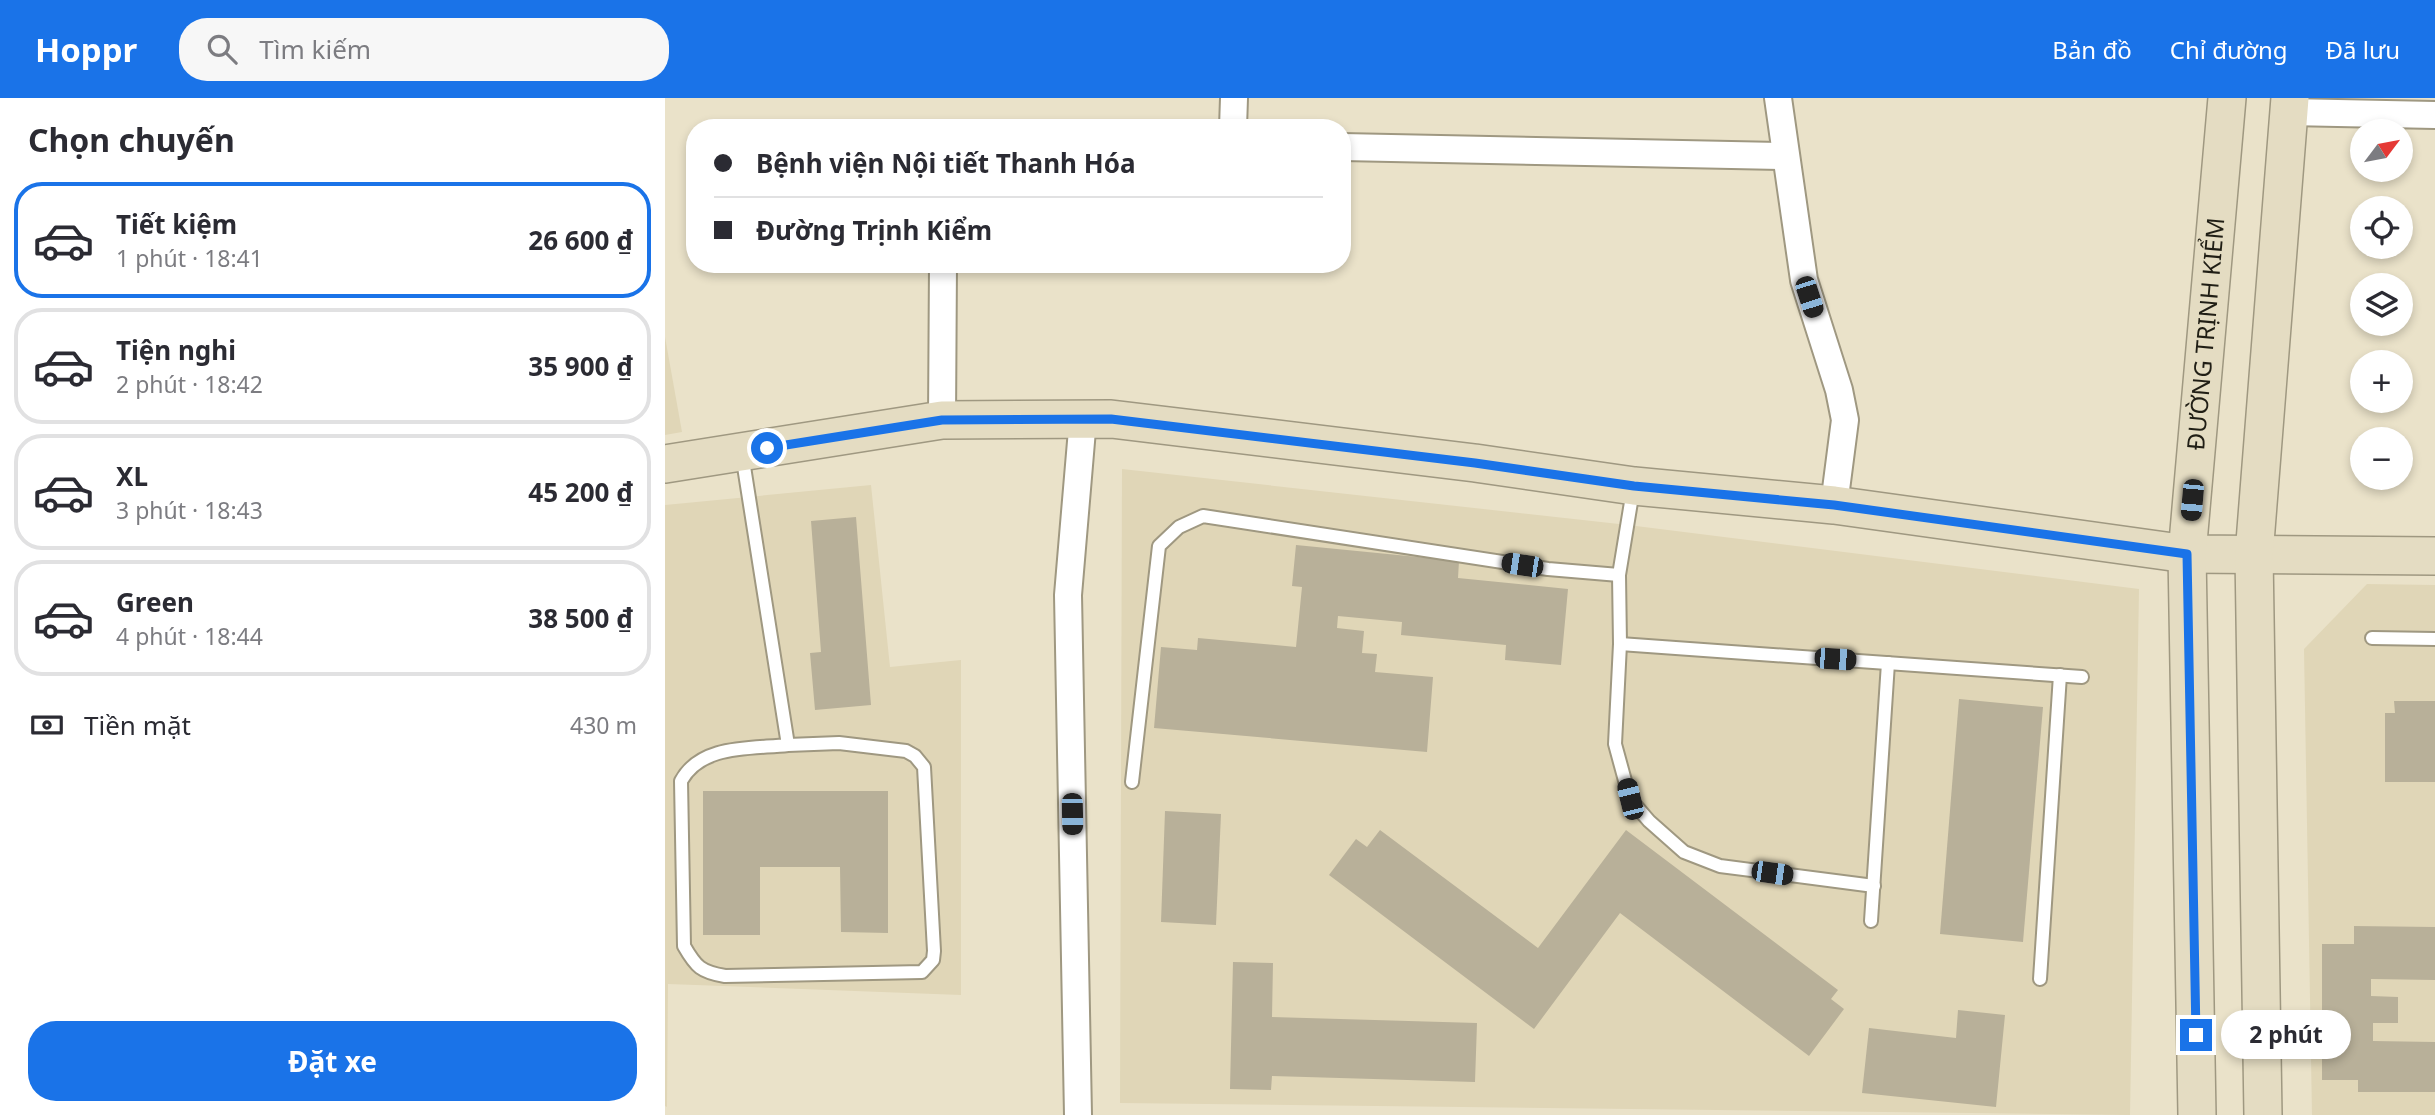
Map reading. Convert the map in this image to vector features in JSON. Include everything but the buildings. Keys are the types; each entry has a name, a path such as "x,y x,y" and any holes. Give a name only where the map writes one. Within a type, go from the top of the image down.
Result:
{"main road":[{"name":"ĐƯỜNG TRỊNH KIỂM","path":"2197,1115 2187,554 2227,98"},
{"path":"2263,1115 2254,555 2289,105"},
{"path":"665,464 942,420 1111,419 1475,463 1634,486 1834,505 2187,554 2435,556"}],"street":[{"path":"1233,119 1234,98"},
{"path":"1779,98 1804,280 1839,390 1845,420 1834,505"},
{"path":"2289,105 2435,115"},
{"path":"1351,147 1785,156"},
{"path":"942,420 943,273"},
{"path":"1078,1115 1068,595 1083,418"}],"lane":[{"path":"741,452 788,745"},
{"path":"1634,486 1619,575 1620,644 1615,744 1630,799 1649,821 1684,852 1720,866 1874,886"},
{"path":"1132,782 1159,546 1179,527 1203,516 1534,567 1619,575"},
{"path":"2372,638 2435,639"},
{"path":"1620,644 2082,677"},
{"path":"1871,921 1888,663"},
{"path":"2041,978 2060,675"},
{"path":"839,743 906,751 924,767 934,951 933,960 922,972 725,976 705,972 688,953 684,946 681,781 688,768 714,753 788,745 839,743"}],"shaded area":[{"path":"665,337 682,432 665,435"},
{"path":"1122,469 1628,525 2139,589 2130,1115 1120,1103"},
{"path":"871,485 890,667 961,660 961,995 668,984 667,1107 665,505"},
{"path":"2367,584 2435,585 2435,1115 2312,1115 2304,649"}],"route":[{"path":"767,448 942,420 1111,419 1475,463 1634,486 1834,505 2187,554 2196,1035"}]}
